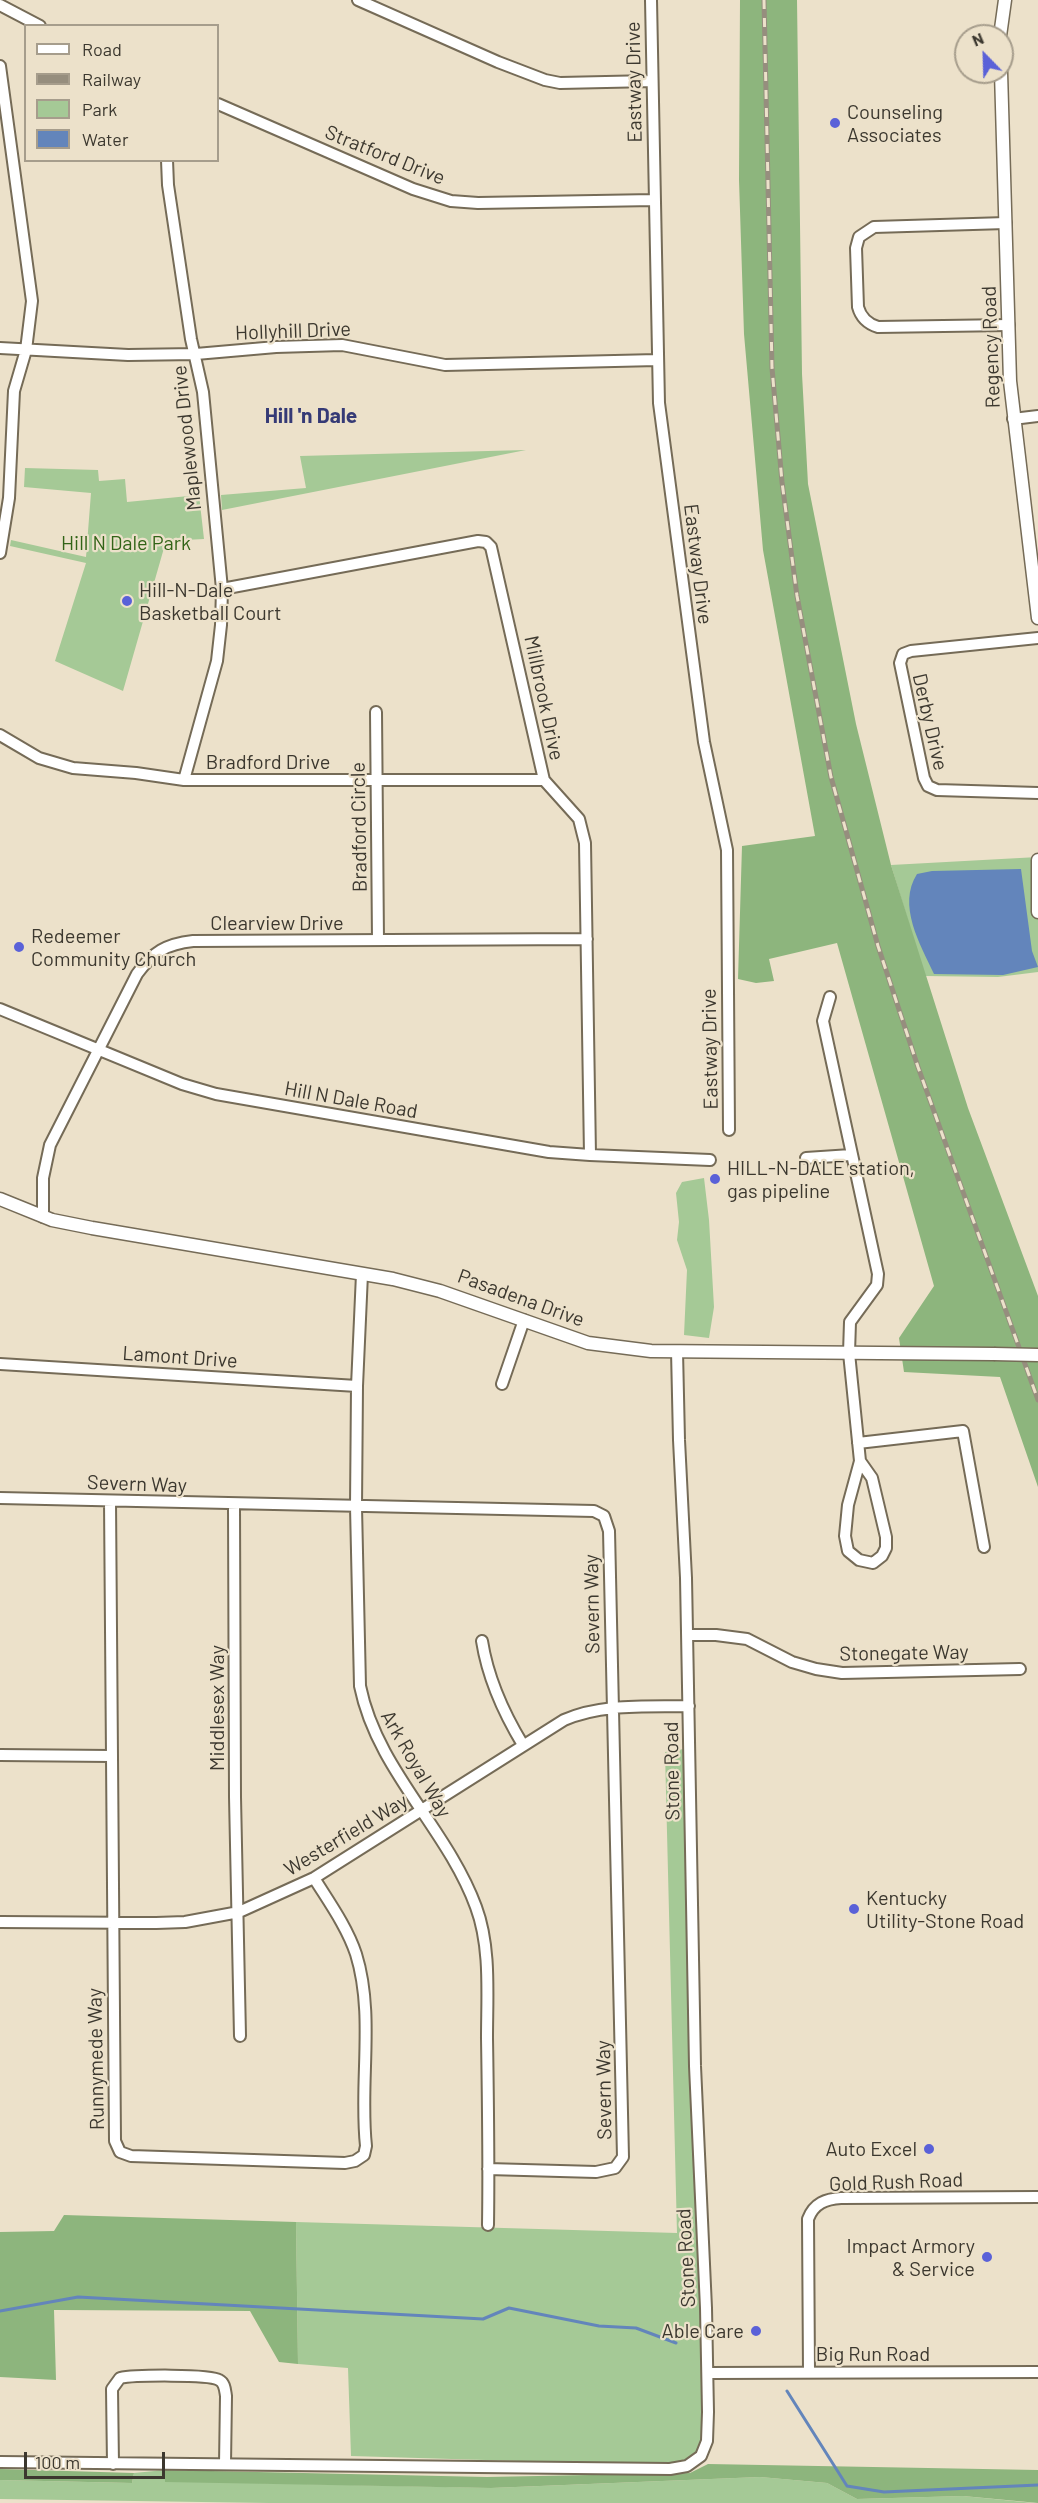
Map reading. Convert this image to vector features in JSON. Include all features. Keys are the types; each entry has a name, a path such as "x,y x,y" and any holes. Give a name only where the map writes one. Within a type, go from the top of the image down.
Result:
{"street":[{"path":"358,0 498,62 545,80 561,83 652,81"},
{"name":"Eastway Drive","path":"651,0 657,360 662,435 699,712 727,850 729,1130"},
{"path":"1002,24 1005,0"},
{"path":"0,5 36,24"},
{"path":"0,66 32,301 26,350 14,392 9,498 1,549"},
{"name":"Regency Road","path":"1001,84 1013,418 1038,618"},
{"name":"Stratford Drive","path":"219,104 413,189 451,201 478,203 654,200"},
{"name":"Maplewood Drive","path":"167,162 168,185 191,339 203,392 222,589 217,661 184,780"},
{"path":"1006,223 874,227 860,237 857,260 858,308 865,320 874,326 1009,325"},
{"name":"Hollyhill Drive","path":"0,348 129,355 196,354 276,347 342,345 454,365 657,360"},
{"path":"1013,418 1038,416"},
{"name":"Millbrook Drive","path":"222,589 478,541 486,542 494,553 544,780 570,807 583,829 587,863 590,1155"},
{"name":"Derby Drive","path":"1038,638 911,651 903,654 900,663 924,778 928,786 937,790 1038,793"},
{"name":"Bradford Circle","path":"376,712 378,940"},
{"name":"Bradford Drive","path":"0,735 39,758 64,766 184,780 544,780"},
{"path":"1038,860 1038,912"},
{"name":"Clearview Drive","path":"43,1217 42,1192 46,1155 137,974 148,960 168,945 193,941 587,939"},
{"path":"830,997 823,1021 850,1155 878,1274 877,1285 850,1322 849,1353 860,1461 848,1504 845,1536 848,1551 859,1560 873,1563 882,1556 886,1548 886,1537 872,1478 860,1461"},
{"name":"Hill N Dale Road","path":"0,1009 98,1051 182,1084 216,1094 517,1147 590,1155 710,1160"},
{"path":"806,1158 850,1155"},
{"name":"Pasadena Drive","path":"0,1199 43,1217 92,1228 425,1286 555,1332 602,1346 677,1351 1038,1355"},
{"name":"Ark Royal Way","path":"362,1274 357,1386 358,1664 364,1708 382,1748 462,1877 480,1920 487,1985 488,2225"},
{"path":"502,1384 524,1320"},
{"name":"Stone Road","path":"0,2462 682,2468 697,2461 707,2441 708,2373 695,2066 688,1635 677,1351"},
{"name":"Lamont Drive","path":"0,1364 357,1386"},
{"path":"858,1443 963,1431 984,1546"},
{"name":"Severn Way","path":"0,1498 234,1505 594,1511 604,1516 609,1531 623,2157 615,2168 596,2172 488,2169"},
{"name":"Runnymede Way","path":"110,1501 115,2140 120,2152 142,2157 345,2163 364,2155 366,2146 363,1988 352,1943 314,1878"},
{"name":"Middlesex Way","path":"234,1505 235,1797 240,2036"},
{"name":"Stonegate Way","path":"688,1635 716,1635 747,1639 792,1662 842,1673 1020,1669"},
{"path":"482,1641 492,1682 507,1719 523,1745"},
{"name":"Westerfield Way","path":"0,1922 185,1922 239,1912 314,1878 523,1745 573,1717 612,1708 689,1706"},
{"path":"0,1755 111,1756"},
{"name":"Gold Rush Road","path":"809,2372 808,2219 810,2212 820,2203 841,2198 1038,2197"},
{"name":"Big Run Road","path":"708,2373 1038,2372"},
{"path":"113,2464 112,2386 120,2378 133,2376 208,2377 220,2380 225,2386 226,2396 225,2464"}],"green space":[{"path":"740,0 797,0 802,374 808,484 856,724 891,865 968,1108 1038,1296 1038,1487 1000,1377 904,1372 899,1338 934,1286 837,943 769,959 774,981 756,983 738,979 742,846 815,836 763,550 744,334 739,180"},
{"path":"526,450 222,510 221,495 306,488 300,456"},
{"name":"Hill N Dale Park","path":"25,468 98,470 99,481 125,479 127,502 199,495 204,539 166,541 123,691 55,661 86,563 10,546 11,540 86,557 91,493 24,487"},
{"path":"1038,857 1038,972 998,977 925,976 891,865"},
{"path":"704,1178 714,1307 709,1338 684,1335 687,1270 677,1240 679,1222 676,1193 682,1182"},
{"path":"690,1748 707,2441 687,2466 351,2456 348,2368 298,2364 296,2222 677,2233 665,1752"},
{"path":"64,2215 296,2222 298,2364 279,2362 250,2311 54,2310 56,2380 0,2377 0,2232 54,2231"},
{"path":"708,2464 1038,2470 1038,2503 963,2496 857,2499 827,2483 760,2477 491,2488 165,2482 165,2470 487,2477 690,2473"},
{"path":"0,2469 134,2473 132,2483 0,2480"},
{"path":"165,2470 165,2481 491,2488 760,2477 827,2483 857,2499 963,2496 1034,2503 269,2503 0,2499 0,2480 132,2483 134,2473"}],"water":[{"path":"1021,869 1032,951 1038,967 1003,975 934,974 917,937 910,911 911,886 917,874 932,871"}],"waterway":[{"path":"0,2311 78,2297 483,2319 509,2308 599,2326 636,2328 676,2343"},
{"path":"787,2391 847,2486 884,2492 1038,2485"}],"railway":[{"path":"764,0 772,368 782,482 797,596 831,777 878,946 918,1067 1038,1400"}],"place":[{"name":"Counseling Associates","path":"835,123"},
{"name":"Hill-N-Dale Basketball Court","path":"127,601"},
{"name":"Redeemer Community Church","path":"19,947"},
{"name":"HILL-N-DALE station, gas pipeline","path":"715,1179"},
{"name":"Kentucky Utility-Stone Road","path":"854,1909"},
{"name":"Auto Excel","path":"929,2149"},
{"name":"Impact Armory & Service","path":"987,2257"},
{"name":"Able Care","path":"756,2331"}],"district":[{"name":"Hill 'n Dale","path":"311,416"}]}
